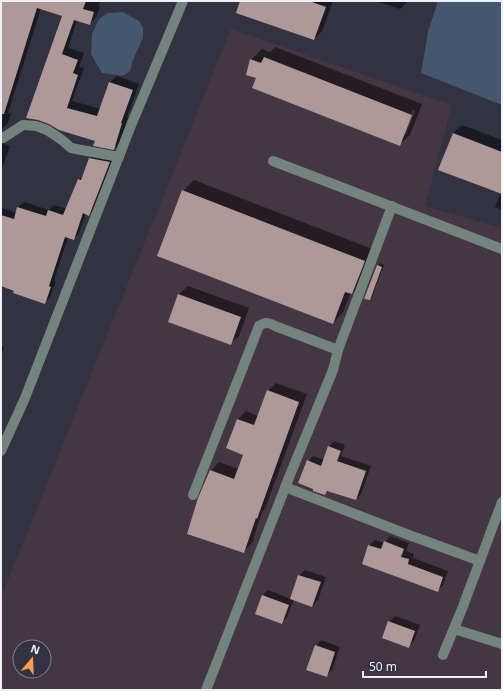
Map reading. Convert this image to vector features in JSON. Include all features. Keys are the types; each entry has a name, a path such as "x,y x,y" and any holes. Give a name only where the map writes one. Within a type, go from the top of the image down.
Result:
{"street":[{"path":"1,451 25,398 132,123 183,1"},
{"path":"1,137 3,138 22,125 36,126 47,130 71,148 119,157"},
{"path":"273,161 502,249"},
{"path":"206,690 285,487 333,370 338,350 392,206"},
{"path":"192,495 259,326 263,323 269,322 338,350"},
{"path":"285,487 409,535 480,560"},
{"path":"443,656 502,502"},
{"path":"454,629 502,644"}],"shaded area":[{"path":"231,29 452,105 425,206 502,228 502,690 1,690 1,597"}],"water":[{"path":"438,1 502,1 502,105 421,73 428,32"},
{"path":"123,12 139,21 143,27 143,38 133,60 130,71 123,76 102,73 91,54 92,34 99,19 108,13"}],"building":[{"path":"1,1 86,1 83,9 94,12 90,25 74,20 62,54 78,60 73,73 78,75 67,108 97,116 109,82 133,90 121,123 114,150 93,146 95,141 59,130 38,120 26,118 62,16 37,8 4,114 1,114"},
{"path":"240,1 309,1 326,7 314,40 236,13"},
{"path":"264,57 412,115 400,146 252,88 256,78 246,75 250,59 261,63"},
{"path":"453,133 502,152 502,194 438,170"},
{"path":"89,158 110,162 89,216 83,213 74,240 65,237 49,286 51,287 45,304 13,293 14,291 1,286 1,215 14,219 17,207 46,216 48,210 63,215 78,179 81,180"},
{"path":"182,190 365,261 352,294 345,292 333,324 157,256"},
{"path":"377,265 382,267 370,300 364,299"},
{"path":"178,294 241,317 231,345 168,322"},
{"path":"267,390 299,402 244,553 187,534 198,498 210,470 234,479 243,455 226,448 237,419 254,425"},
{"path":"328,446 341,451 337,461 366,471 356,500 327,491 325,495 313,491 313,489 298,483 307,460 321,466"},
{"path":"384,541 404,549 401,557 409,559 408,564 443,577 438,592 362,564 368,545 381,549"},
{"path":"298,575 321,582 312,607 290,599"},
{"path":"262,595 289,605 282,624 255,614"},
{"path":"388,621 415,631 409,648 382,638"},
{"path":"315,645 335,652 327,677 306,670"}]}
